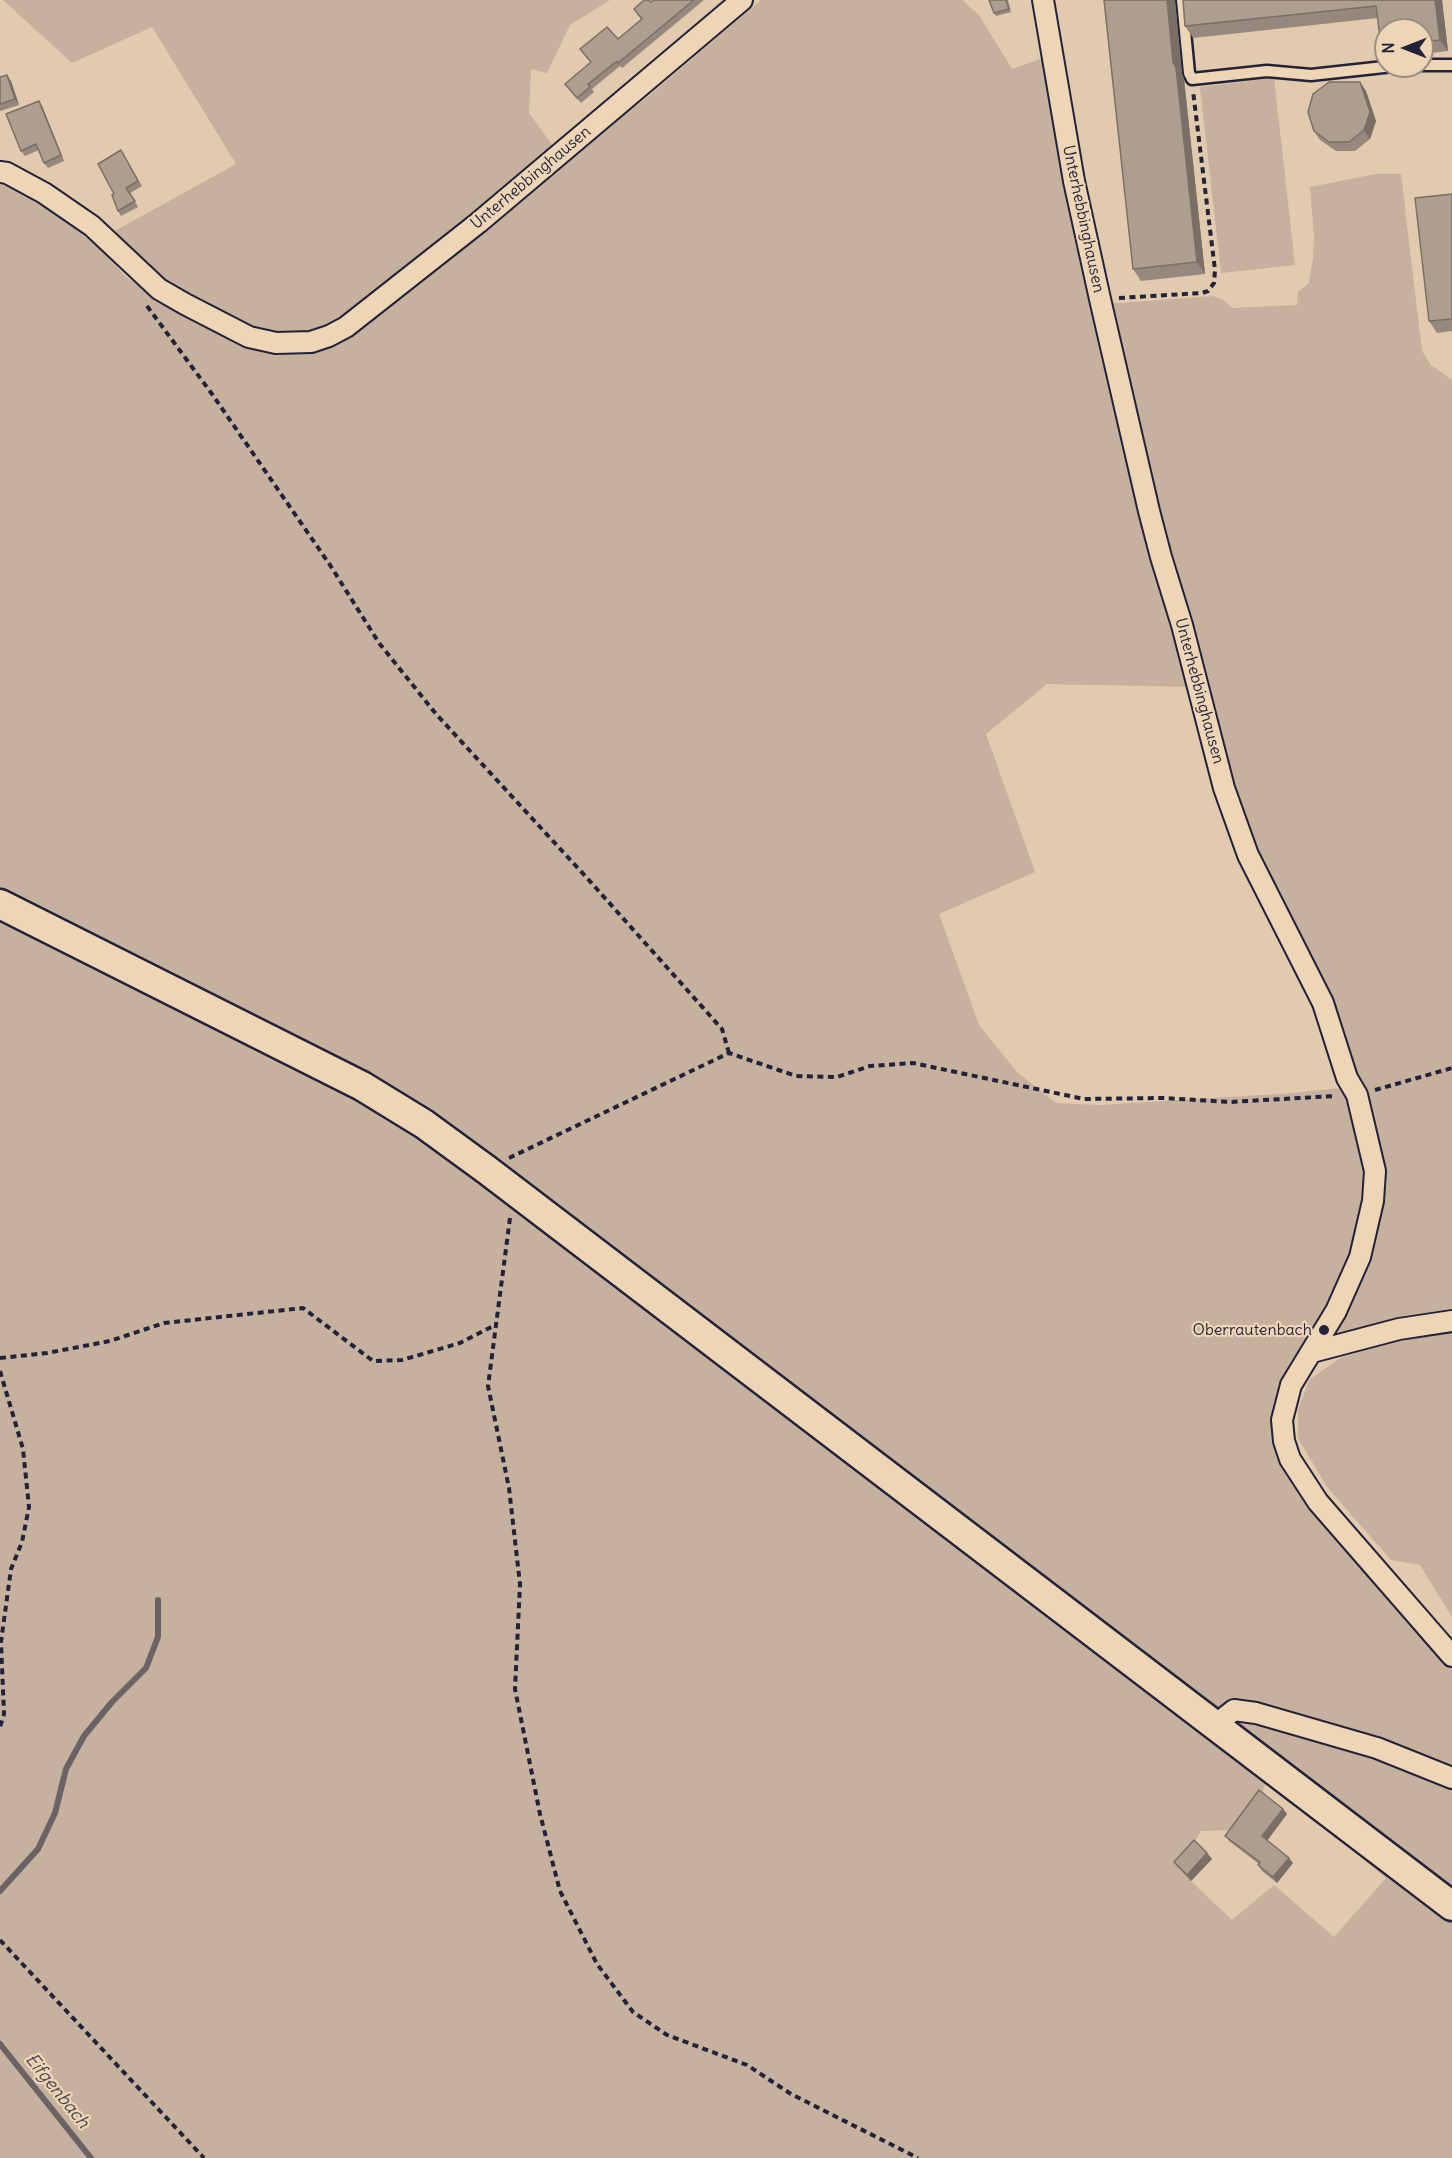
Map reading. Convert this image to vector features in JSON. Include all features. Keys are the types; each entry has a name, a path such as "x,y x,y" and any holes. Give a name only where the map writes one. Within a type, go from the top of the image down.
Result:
{"main road":[{"path":"0,904 362,1086 424,1124 488,1170 1452,1906"}],"street":[{"name":"Unterhebbinghausen","path":"137,267 167,294 249,337 276,343 311,342 329,336 346,327 478,223 742,0"},
{"name":"Unterhebbinghausen","path":"1043,0 1074,181 1100,299 1152,522 1182,625 1224,788 1248,855 1323,1003 1347,1078 1357,1095 1375,1171 1373,1201 1360,1257 1345,1293 1312,1352"},
{"path":"0,172 7,173 44,193 82,219 137,267"},
{"path":"1452,1321 1400,1329 1312,1352 1291,1385 1282,1420 1284,1441 1290,1459 1318,1502 1452,1656"},
{"path":"1215,1725 1234,1710 1257,1713 1377,1748 1452,1778"}],"lane":[{"path":"1182,0 1191,79 1267,71 1311,75 1374,68"},
{"path":"1434,65 1452,65"}],"path":[{"path":"1100,299 1202,293 1208,291 1214,283 1215,270 1191,79"},
{"path":"137,267 136,291 330,565 379,642 436,714 722,1029 729,1053"},
{"path":"488,1170 729,1053 796,1076 837,1077 870,1066 913,1063 1084,1099 1163,1098 1230,1102 1357,1095 1452,1068"},
{"path":"507,1238 488,1386 509,1488 520,1584 515,1689 540,1814 560,1891 597,1964 633,2012 667,2035 747,2065 791,2094 918,2158"},
{"path":"0,1358 47,1353 110,1341 164,1323 303,1308 373,1361 402,1360 460,1343 495,1325"},
{"path":"0,1371 23,1449 29,1507 22,1542 11,1569 1,1642 4,1714 0,1728"},
{"path":"0,1940 204,2158"}],"shaded area":[{"path":"3,0 610,0 570,25 547,73 531,69 529,113 556,150 322,334 262,333 167,285 111,233 236,164 152,27 72,63"},
{"path":"761,0 962,0 979,15 1012,69 1046,57 1171,574 1106,304 1213,296 1225,301 1232,308 1297,305 1298,292 1309,283 1313,258 1314,237 1310,187 1375,174 1401,174 1422,351 1431,365 1452,380 1452,1317 1333,1338 1330,1334 1354,1257 1309,1341 1293,1360 1280,1394 1276,1431 1452,1663 1452,1771 1224,1706 1267,1776 1263,1792 1232,1830 1201,1831 1177,1868 1232,1920 1274,1885 1334,1937 1386,1878 1312,1817 1311,1809 1452,1919 1452,2158 0,2158 0,184 40,200 100,249 126,277 200,324 233,340 318,349 650,95","holes":["1047,684 1194,687 1245,863 1318,1004 1340,1088 1099,1105 1056,1103 1017,1072 979,1025 939,914 1035,872 986,734"]},
{"path":"1274,78 1295,265 1221,273 1200,87"},
{"path":"1452,1333 1452,1617 1420,1565 1391,1560 1327,1487 1298,1438 1298,1410 1309,1380 1340,1358 1397,1341"},
{"path":"1239,1719 1300,1731 1452,1784 1452,1895 1236,1724"}],"building":[{"path":"644,0 651,2 654,0 694,0 618,63 617,61 588,84 590,87 577,98 565,84 591,62 580,49 607,27 618,39 642,19 634,9"},
{"path":"989,0 1006,0 1009,9 994,13"},
{"path":"1104,0 1167,0 1197,262 1133,269"},
{"path":"1183,0 1435,0 1440,40 1434,41 1434,18 1378,18 1376,6 1185,26"},
{"path":"7,75 15,99 0,104 0,77"},
{"path":"1329,82 1360,82 1370,112 1364,130 1349,142 1329,142 1314,131 1308,112 1313,94"},
{"path":"39,101 61,155 44,163 36,144 21,151 6,114"},
{"path":"121,150 138,181 126,188 135,201 118,211 112,195 114,194 98,164"},
{"path":"1452,194 1452,319 1429,321 1415,198"},
{"path":"1259,1790 1283,1809 1262,1836 1289,1858 1273,1877 1258,1865 1260,1862 1225,1836"},
{"path":"1194,1840 1207,1853 1187,1875 1174,1862"}],"waterway":[{"path":"0,1891 38,1849 55,1813 66,1769 84,1736 112,1702 146,1668 158,1637 158,1600"},
{"name":"Eifgenbach","path":"0,2044 91,2158"}],"place":[{"name":"Oberrautenbach","path":"1324,1330"}]}
